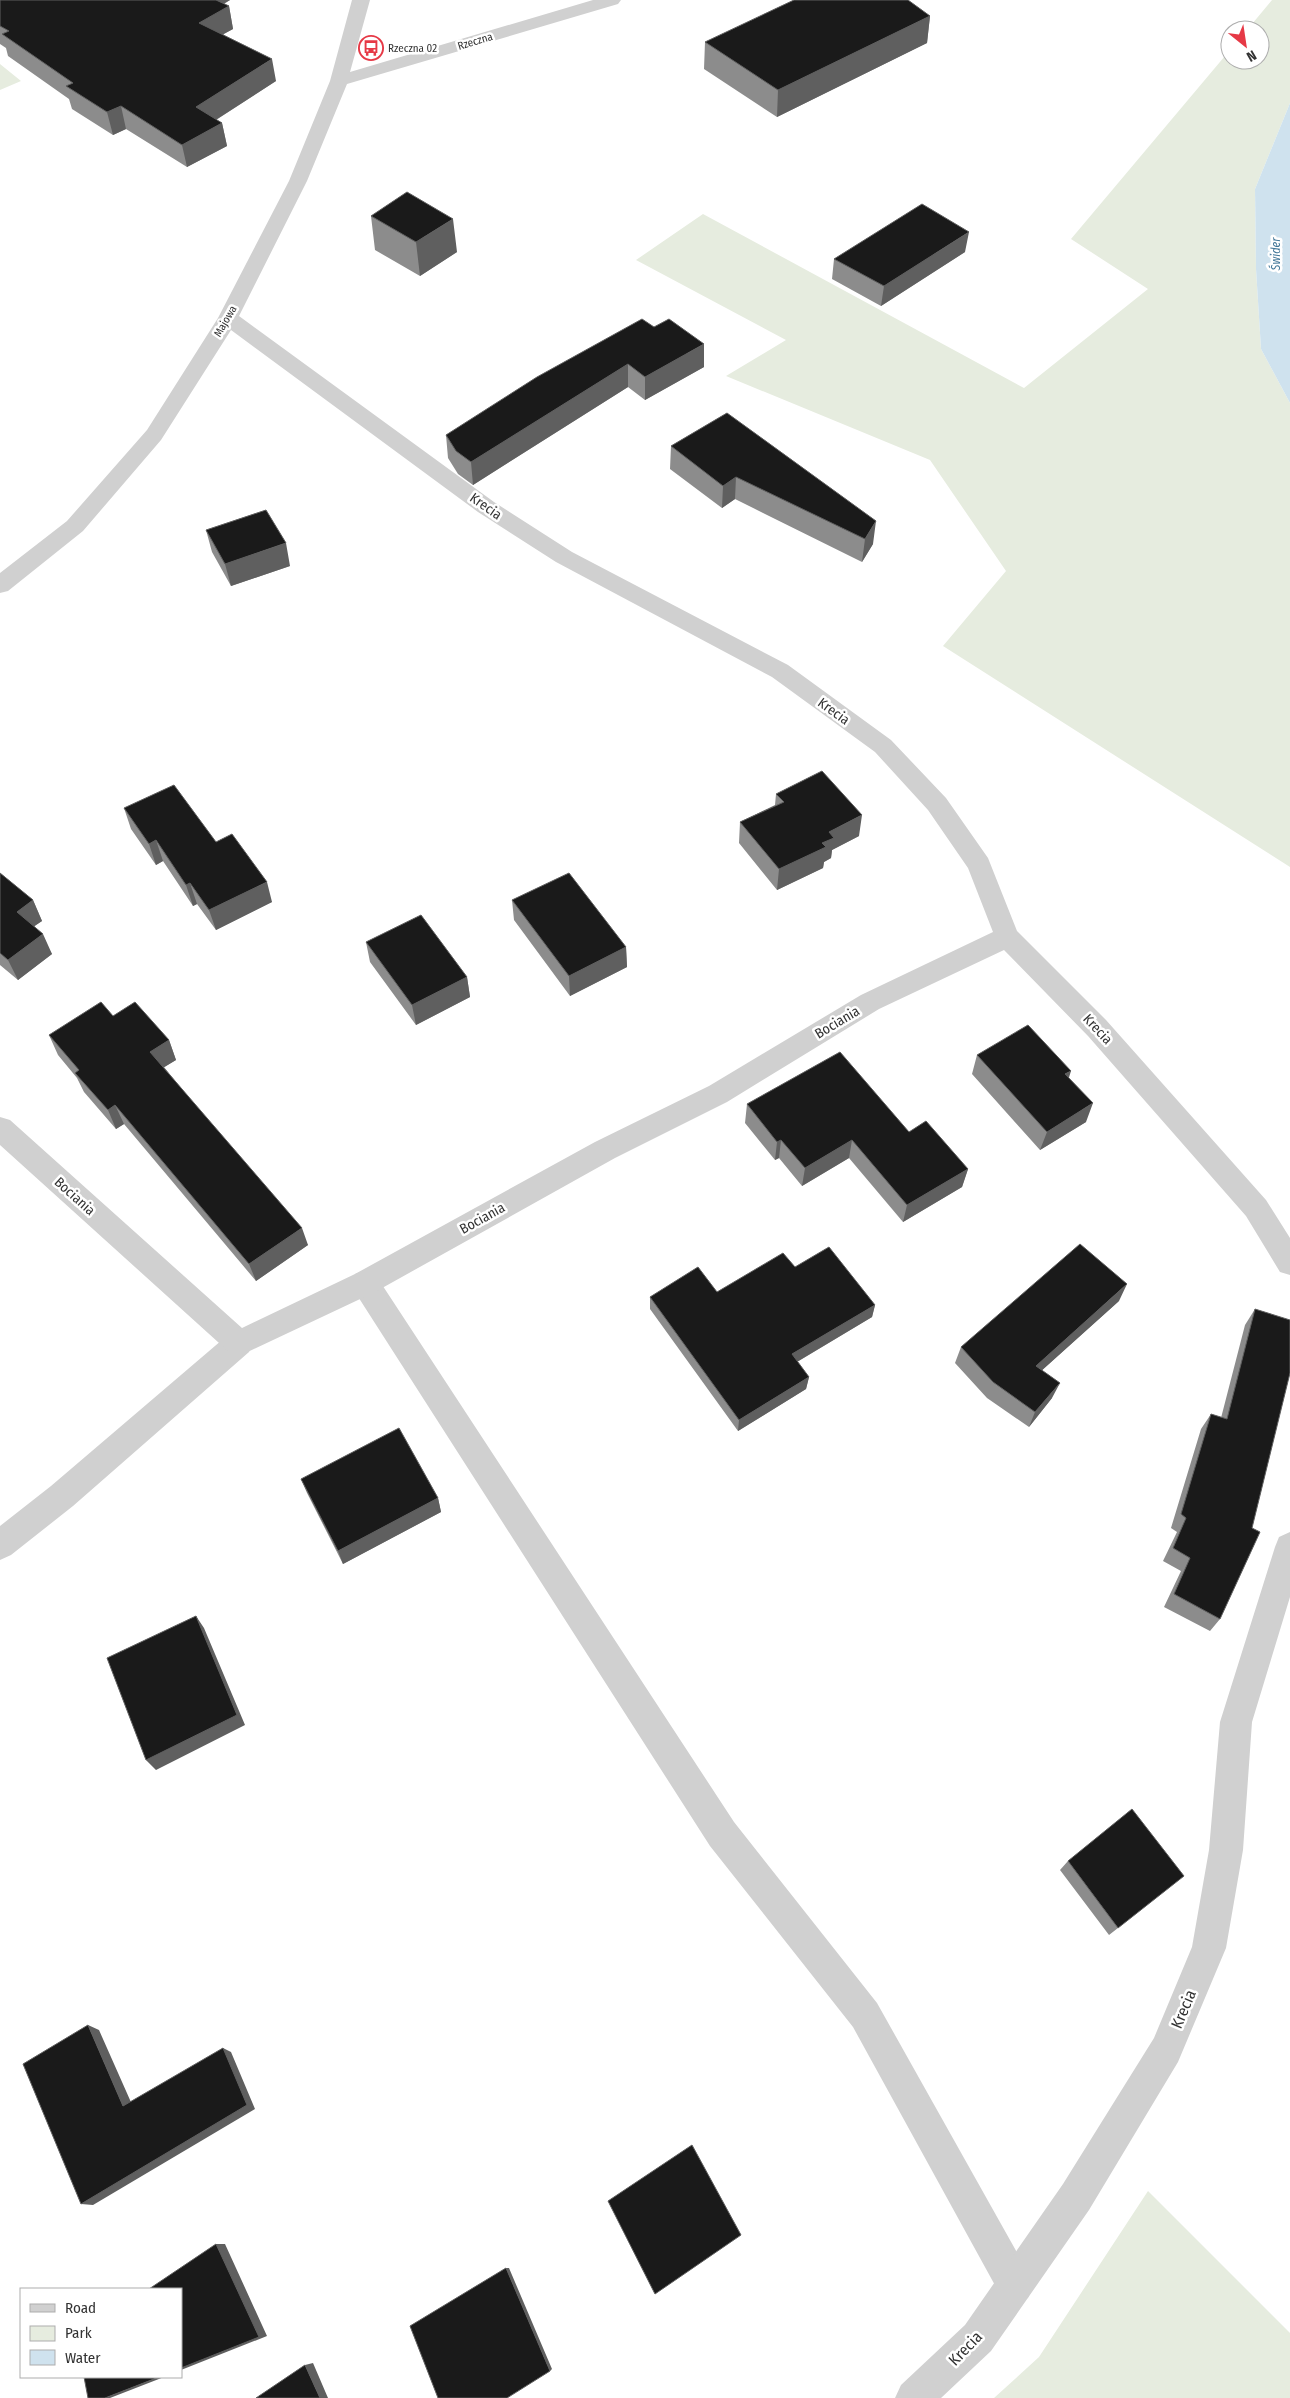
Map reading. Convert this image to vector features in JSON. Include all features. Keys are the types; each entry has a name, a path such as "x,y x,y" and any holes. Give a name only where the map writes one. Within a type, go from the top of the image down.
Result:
{"street":[{"name":"Majowa","path":"0,585 75,526 148,442 228,318 298,181 338,81 361,0"},
{"name":"Rzeczna","path":"338,81 612,0"},
{"name":"Krecia","path":"228,318 486,507 564,557 780,671 882,746 937,804 979,865 1007,937 1097,1028 1256,1208 1290,1263"},
{"name":"Bociania","path":"0,1128 239,1343 365,1283 605,1150 718,1094 870,1002 1007,937"},
{"path":"365,1283 722,1834 795,1929 865,2015 1015,2285"},
{"path":"0,1544 62,1496 239,1343"},
{"name":"Krecia","path":"914,2398 978,2338 1076,2197 1166,2050 1208,1948 1226,1850 1236,1722 1290,1547"}],"green space":[{"path":"1272,0 1290,0 1290,103 1255,189 1256,269 1261,349 1290,403 1290,867 943,646 1006,571 930,460 726,376 786,340 636,260 703,214 1024,388 1148,289 1071,239 1220,62 1220,70 1270,70 1270,20 1255,20"},
{"path":"0,64 21,81 0,90"},
{"path":"1148,2191 1290,2333 1290,2398 994,2398 1039,2357"}],"water":[{"name":"Świder","path":"1290,103 1290,403 1261,349 1256,269 1255,189"}],"building":[{"path":"0,0 216,0 229,6 199,23 272,59 196,107 222,123 182,145 121,106 107,112 66,86 73,83 2,34 9,31 0,26"},
{"path":"794,0 908,0 930,16 778,90 705,42"},
{"path":"407,192 453,219 416,242 371,216"},
{"path":"922,204 969,232 884,286 834,259"},
{"path":"642,319 654,327 669,319 704,344 645,377 628,364 471,462 456,451 446,435 537,377"},
{"path":"727,413 876,521 865,539 736,477 723,486 671,446"},
{"path":"266,510 286,543 225,564 206,530"},
{"path":"822,771 862,815 829,832 834,838 822,843 826,847 779,869 740,822 784,802 776,794"},
{"path":"174,785 216,842 232,834 267,882 209,910 190,883 186,885 156,840 149,844 124,808"},
{"path":"0,873 33,900 17,912 43,934 8,960 0,953"},
{"path":"569,873 626,947 569,976 512,900"},
{"path":"421,915 467,977 412,1005 366,942"},
{"path":"101,1002 113,1016 135,1002 169,1040 150,1052 302,1228 249,1264 115,1105 108,1110 75,1073 79,1070 49,1035"},
{"path":"1028,1025 1071,1071 1065,1074 1093,1103 1047,1132 977,1055"},
{"path":"840,1052 909,1132 926,1121 968,1169 907,1205 852,1140 805,1168 781,1140 777,1142 747,1104"},
{"path":"1080,1244 1127,1284 1036,1366 1060,1383 1035,1412 993,1382 961,1347"},
{"path":"829,1247 875,1305 792,1354 809,1377 739,1420 650,1297 698,1267 717,1292 783,1253 795,1267"},
{"path":"1255,1309 1290,1320 1290,1373 1252,1528 1260,1532 1220,1619 1174,1594 1190,1558 1173,1548 1186,1518 1181,1514 1211,1414 1227,1419"},
{"path":"399,1428 438,1498 338,1551 301,1479"},
{"path":"196,1616 237,1715 146,1760 107,1658"},
{"path":"1132,1809 1184,1876 1118,1928 1068,1861"},
{"path":"88,2025 123,2106 223,2048 247,2105 81,2204 23,2064"},
{"path":"692,2145 741,2235 655,2294 608,2201"},
{"path":"216,2244 259,2337 182,2368 182,2288 150,2288"},
{"path":"506,2268 550,2371 507,2398 438,2398 410,2326"},
{"path":"305,2365 320,2398 256,2398"},
{"path":"84,2378 156,2378 105,2398 88,2398"}],"place":[{"name":"Rzeczna 02","path":"371,48"}]}
